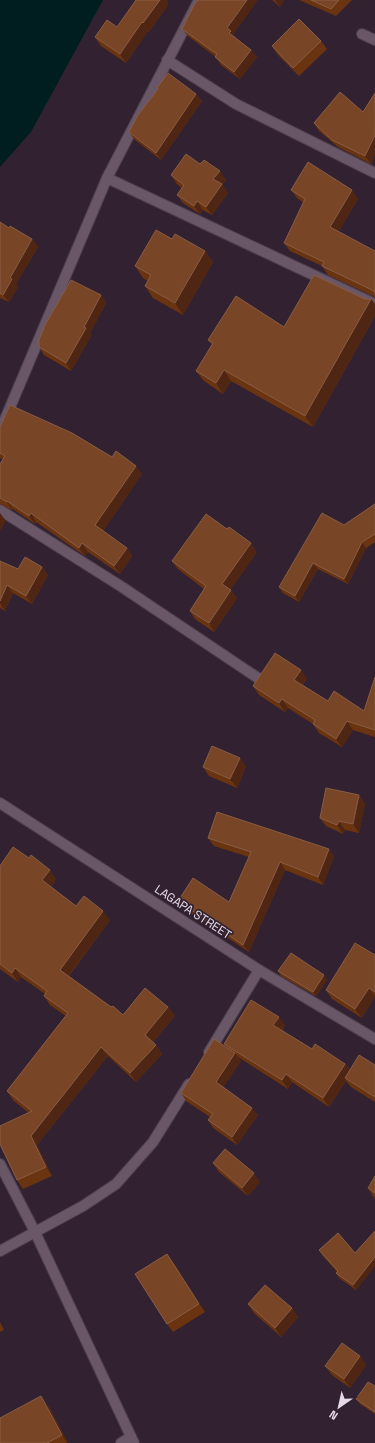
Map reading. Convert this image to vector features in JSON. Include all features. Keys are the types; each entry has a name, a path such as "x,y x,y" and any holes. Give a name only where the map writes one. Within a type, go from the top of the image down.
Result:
{"street":[{"path":"0,431 107,178 199,0"},
{"path":"362,34 375,40"},
{"path":"167,60 236,104 375,173"},
{"path":"107,178 375,304"},
{"path":"0,510 122,586 258,678"},
{"name":"LAGAPA STREET","path":"0,803 259,970 375,1039"},
{"path":"202,1062 259,970"},
{"path":"0,1251 82,1206 116,1184 153,1142 194,1076"},
{"path":"0,1164 35,1232 133,1440 121,1443"}],"shaded area":[{"path":"0,0 103,0 31,132 0,167"}],"building":[{"path":"136,0 160,0 143,23 142,22 120,54 95,37 107,20 117,27"},
{"path":"198,0 247,0 227,28 231,31 229,33 251,50 234,72 215,57 217,54 182,29"},
{"path":"311,0 339,0 331,9"},
{"path":"299,19 321,41 293,68 272,46"},
{"path":"168,73 196,94 156,153 129,132 138,115"},
{"path":"340,92 363,112 375,93 375,135 365,156 332,140 314,123"},
{"path":"186,154 200,164 204,160 220,171 213,179 222,184 206,207 197,201 194,206 177,195 184,185 171,175"},
{"path":"308,162 352,190 330,227 375,251 375,292 322,266 324,262 284,243 305,199 291,190"},
{"path":"0,222 32,239 10,278 12,279 3,295 0,293"},
{"path":"156,230 172,239 175,234 205,251 175,303 145,286 151,275 135,266"},
{"path":"314,275 365,299 371,299 305,416 224,370 216,383 196,371 213,343 208,340 236,296 284,327"},
{"path":"71,280 101,295 84,327 86,328 66,363 39,347 39,340 45,325"},
{"path":"10,405 72,433 112,457 116,451 136,466 95,525 127,548 114,566 82,543 79,548 31,513 29,516 0,498 0,464 5,456 0,453 0,427"},
{"path":"375,504 375,534 362,542 344,579 313,563 295,596 279,587 322,513 344,525"},
{"path":"206,514 227,529 229,527 251,543 222,584 231,590 209,623 190,611 206,586 172,561"},
{"path":"25,557 42,567 26,596 7,585 0,601 0,561 18,569"},
{"path":"275,653 301,670 294,680 328,701 334,691 364,711 375,677 375,730 347,721 336,739 313,724 315,720 282,699 279,703 253,686"},
{"path":"212,746 240,758 230,779 203,767"},
{"path":"326,788 359,795 353,824 339,821 337,825 320,818"},
{"path":"217,812 329,849 318,877 280,862 243,945 178,901 193,878 229,902 251,852 208,838"},
{"path":"13,847 29,858 31,855 50,870 42,880 76,906 84,896 103,911 60,970 111,1007 113,1006 123,1015 145,988 168,1007 145,1035 156,1045 130,1073 101,1047 31,1136 46,1167 17,1180 0,1144 0,1126 32,1111 7,1091 68,1013 44,996 47,991 15,968 12,973 0,964 0,866"},
{"path":"355,943 375,955 375,992 369,988 355,1009 326,990"},
{"path":"291,953 324,975 313,992 278,971"},
{"path":"251,1000 279,1017 273,1025 312,1049 315,1044 345,1064 323,1098 286,1074 282,1080 224,1044"},
{"path":"214,1039 235,1053 216,1082 252,1108 232,1137 208,1120 213,1114 181,1093"},
{"path":"359,1055 375,1065 375,1097 345,1078"},
{"path":"225,1149 254,1173 242,1188 213,1163"},
{"path":"375,1176 375,1193 368,1188"},
{"path":"375,1231 375,1257 353,1285 336,1273 338,1271 319,1250 338,1233 355,1253"},
{"path":"167,1254 199,1304 167,1324 135,1274"},
{"path":"265,1285 292,1308 275,1328 248,1304"},
{"path":"342,1343 360,1356 344,1379 325,1366"},
{"path":"368,1382 375,1386 375,1412 356,1399"},
{"path":"41,1396 62,1435 47,1443 0,1443 0,1418"}]}
